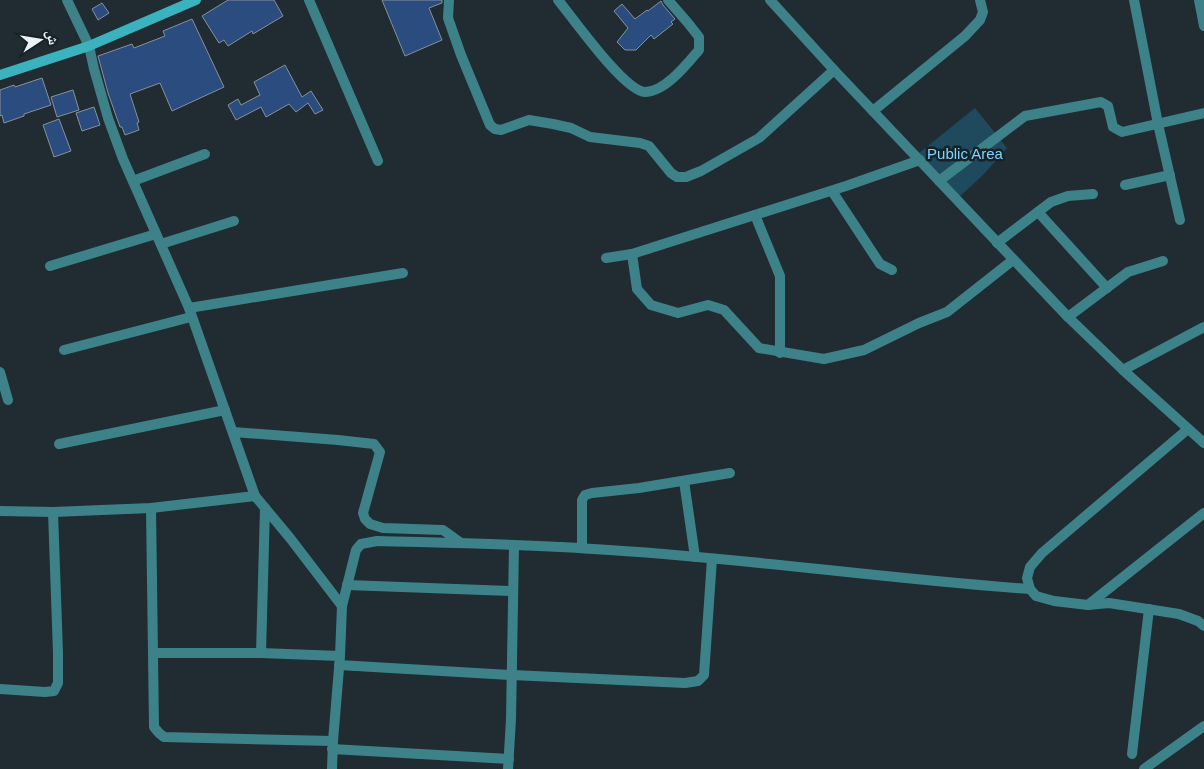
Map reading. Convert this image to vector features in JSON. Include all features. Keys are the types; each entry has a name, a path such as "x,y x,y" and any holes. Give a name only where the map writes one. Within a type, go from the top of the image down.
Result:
{"main road":[{"path":"0,75 89,46 196,0"}],"street":[{"path":"67,0 89,46 108,118 190,313 255,496 342,606"},
{"path":"309,0 378,161"},
{"path":"449,0 448,18 461,55 490,125 495,129 507,129 529,120 571,128 590,138 640,143 649,146 671,173 677,177 686,177 701,171 758,138 834,70"},
{"path":"558,0 615,71 632,87 645,92 659,89 683,68 699,50 699,37 668,0"},
{"path":"770,0 938,181 1068,317 1204,443"},
{"path":"873,110 965,36 980,20 983,12 980,0"},
{"path":"1134,0 1158,124 1180,220"},
{"path":"1199,0 1204,26"},
{"path":"938,181 1025,116 1101,102 1108,106 1113,128 1122,132 1204,113"},
{"path":"133,181 205,154"},
{"path":"606,258 632,254 832,191 920,160"},
{"path":"1125,185 1170,175"},
{"path":"832,191 880,264 892,270"},
{"path":"997,243 1051,202 1068,196 1093,194"},
{"path":"1038,212 1107,288"},
{"path":"755,215 780,276 780,353"},
{"path":"160,244 234,221"},
{"path":"50,266 156,234"},
{"path":"632,254 637,289 651,305 678,312 708,305 724,310 759,348 824,359 864,350 919,323 947,312 1013,260"},
{"path":"1068,317 1128,272 1163,260"},
{"path":"64,350 190,313 403,272"},
{"path":"1123,370 1204,327"},
{"path":"0,372 8,400"},
{"path":"59,444 225,410"},
{"path":"1188,429 1042,553 1030,567 1027,578 1030,589 1036,596 1088,605 1109,603 1179,614 1198,621 1204,626"},
{"path":"233,432 374,444 380,452 363,513 365,520 370,524 383,528 443,530 461,543"},
{"path":"582,548 582,500 584,495 730,473"},
{"path":"684,481 695,557"},
{"path":"0,512 151,508 255,496"},
{"path":"151,508 154,727 164,737 332,745 509,764 514,545"},
{"path":"261,654 265,508"},
{"path":"0,689 45,692 54,691 58,683 53,512"},
{"path":"1088,605 1204,513"},
{"path":"332,769 342,606 356,550 361,544 377,541 582,548 1030,589"},
{"path":"153,653 261,654 512,675 685,683 698,681 704,675 712,559"},
{"path":"347,585 513,592"},
{"path":"1132,754 1149,610"},
{"path":"1144,769 1204,726"}],"green space":[{"name":"Public Area","path":"975,108 1007,148 984,174 957,199 919,153"}],"building":[{"path":"228,0 274,0 283,16 253,34 252,31 228,46 224,40 219,43 202,16"},
{"path":"382,0 442,0 442,3 429,8 442,40 405,56"},
{"path":"661,1 675,19 671,22 673,24 654,39 651,35 636,50 625,50 617,42 628,28 614,11 622,4 635,19"},
{"path":"102,3 109,13 98,20 92,9"},
{"path":"192,19 224,87 172,111 160,83 130,94 139,122 137,123 139,130 125,135 122,127 120,127 108,93 98,56 132,44 134,48 165,36 163,31"},
{"path":"285,65 302,97 311,91 323,110 315,114 308,103 296,112 289,104 266,117 261,107 236,120 228,105 238,99 241,105 260,95 254,82"},
{"path":"42,78 51,105 4,123 2,115 0,116 0,90"},
{"path":"73,90 79,110 57,117 51,97"},
{"path":"94,107 100,125 82,131 76,113"},
{"path":"59,119 71,151 54,157 43,125"}]}
